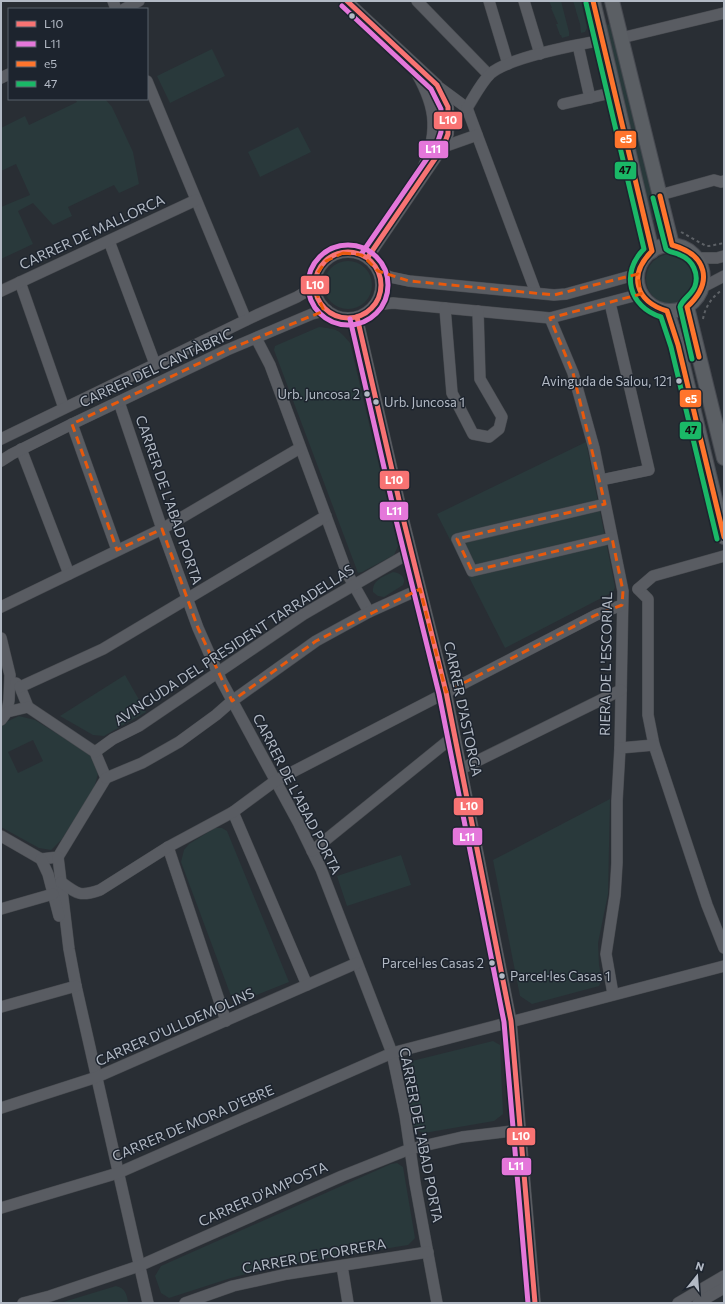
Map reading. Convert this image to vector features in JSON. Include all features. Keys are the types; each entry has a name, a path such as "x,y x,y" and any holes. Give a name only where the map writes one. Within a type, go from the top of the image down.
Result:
{"main road":[{"path":"593,1 652,251"},
{"path":"612,1 672,245"},
{"path":"672,245 684,248 697,258 704,274 703,287 697,299 681,310 667,311 654,307 647,302 641,294 638,274 641,263 648,254 664,246 672,245"},
{"path":"687,307 724,458"},
{"path":"667,311 678,345 724,537"}],"street":[{"path":"126,8 139,1"},
{"path":"346,1 437,85 467,108 536,293"},
{"path":"417,1 489,75"},
{"path":"489,1 508,64"},
{"path":"524,1 540,54"},
{"path":"621,38 724,13"},
{"path":"467,108 489,75 498,68 540,54 602,40"},
{"path":"578,45 590,98"},
{"path":"407,58 429,99 433,118 432,143 430,152 416,186"},
{"path":"148,83 246,320"},
{"path":"368,257 443,147 448,134 448,107 437,85"},
{"path":"563,104 615,92"},
{"path":"443,147 477,135"},
{"path":"660,195 714,180 721,182 724,181"},
{"name":"CARRER DE MALLORCA","path":"1,291 196,200"},
{"path":"109,241 155,364"},
{"path":"343,252 354,252 368,257 378,271 381,288 379,298 375,305 367,312 357,317 343,318 332,314 327,310 318,297 315,286 317,274 320,268 326,261 343,252"},
{"path":"697,258 717,258 724,256"},
{"path":"378,271 390,277 409,281 554,295 566,294 638,274"},
{"path":"703,287 724,276"},
{"path":"20,282 64,408"},
{"name":"CARRER DEL CANTÀBRIC","path":"1,439 246,320 298,297 315,286"},
{"path":"375,305 393,303 550,318 641,294"},
{"path":"601,480 649,470 610,303"},
{"path":"445,308 452,393 473,434 489,437 499,428 502,417 480,378 478,311"},
{"name":"CARRER DEL CANTÀBRIC","path":"1,461 21,449 72,424 256,338 312,314 327,310"},
{"name":"CARRER D'ASTORGA","path":"357,317 411,552 446,692 511,1021 535,1303"},
{"name":"RIERA DE L'ESCORIAL","path":"550,318 573,373 594,448 623,591 616,876 615,895 606,954 613,994"},
{"path":"256,338 270,365 348,573 369,612"},
{"name":"CARRER DE L'ABAD PORTA","path":"119,402 198,628 232,701 321,869 392,1053 405,1115 437,1303"},
{"path":"72,424 117,550"},
{"path":"1,607 162,528 300,448"},
{"path":"21,449 69,574"},
{"path":"605,504 457,539 472,571 612,538"},
{"path":"20,687 104,649 326,516"},
{"name":"AVINGUDA DEL PRESIDENT TARRADELLAS","path":"95,752 113,739 139,726 218,673 256,645 304,614 411,552"},
{"path":"623,591 638,589 653,576 724,556"},
{"path":"148,1303 76,986 69,949 58,857 106,778 142,763 179,742 216,715 232,701 316,641 369,612 420,589"},
{"path":"638,589 648,599 648,715 654,745 707,905 724,948"},
{"path":"61,882 74,892 88,894 100,890 168,847 233,812 275,781 596,615 622,605"},
{"path":"596,615 608,614 618,619 622,625"},
{"path":"1,638 10,675 9,700 4,716"},
{"path":"10,675 20,687 28,707 95,752 106,778"},
{"path":"461,769 621,690"},
{"path":"4,716 28,707"},
{"path":"312,851 454,736"},
{"path":"620,748 654,745"},
{"path":"233,812 308,985"},
{"path":"1,836 41,860 48,874 69,949"},
{"path":"168,847 226,1021"},
{"path":"41,860 58,857"},
{"path":"1,909 53,894"},
{"name":"CARRER D'ULLDEMOLINS","path":"1,1108 97,1077 357,963"},
{"name":"CARRER DE MORA D'EBRE","path":"1,1208 118,1173 392,1053 724,966"},
{"path":"1,1007 76,986"},
{"name":"CARRER D'AMPOSTA","path":"23,1303 71,1289 139,1266 342,1176 410,1149 462,1137 520,1130"},
{"name":"CARRER DE PORRERA","path":"185,1303 233,1286 287,1274 428,1252"},
{"path":"342,1266 348,1303"},
{"path":"678,1303 724,1276"},
{"path":"698,1303 712,1299 724,1288"}],"path":[{"path":"680,230 683,234 706,246 724,243"},
{"path":"703,325 704,311 710,301 724,289"}],"highlighted area":[{"path":"343,253 362,255 378,271 409,281 554,295 638,274 641,294 550,318 573,373 605,504 457,539 472,571 612,538 623,591 622,605 596,615 446,692 420,589 316,641 232,701 198,628 162,529 117,550 72,424 227,350 324,311 316,292 317,274 326,261"}],"shaded area":[{"path":"549,1 561,1 569,36 562,38 560,35 556,24 558,24"},
{"path":"573,1 581,1 587,28 585,32 581,33 580,24"},
{"path":"611,24 658,219 652,221 605,26"},
{"path":"212,49 225,76 170,103 157,76"},
{"path":"76,100 106,100 112,107 133,152 139,184 119,193 114,185 68,207 72,216 53,225 33,203 18,211 33,244 1,259 1,207 30,195 16,164 1,171 1,128 25,116 29,125 77,102"},
{"path":"298,127 311,152 260,177 248,152"},
{"path":"671,254 680,256 691,265 696,279 694,288 685,299 671,304 662,302 651,293 646,279 648,270 657,259"},
{"path":"348,261 357,263 365,268 370,276 372,285 370,294 365,302 357,307 348,309 339,307 331,302 326,294 324,285 326,276 331,268 339,263"},
{"path":"319,327 337,330 350,343 398,546 394,555 358,573 274,350 275,346"},
{"path":"586,442 615,587 613,592 505,648 437,514"},
{"path":"393,572 402,576 404,580 403,585 384,597 378,596 373,592 374,585 379,579"},
{"path":"125,675 146,712 104,736 93,735 60,716"},
{"path":"19,716 35,720 77,746 93,758 98,774 94,788 62,839 51,850 39,848 1,827 1,727 4,723","holes":["33,740 43,761 18,773 8,752"]},
{"path":"610,799 608,894 598,943 599,965 602,979 599,986 532,1004 520,996 493,860"},
{"path":"215,828 222,828 227,831 289,982 234,1004 181,862 184,850 189,844"},
{"path":"401,855 411,885 347,906 337,876"},
{"path":"493,1041 500,1045 503,1114 494,1121 424,1133 416,1130 414,1127 404,1071 410,1066 412,1061"},
{"path":"397,1163 403,1167 415,1238 408,1245 278,1266 231,1278 169,1298 161,1293 155,1276 161,1266 391,1164"},
{"path":"116,1286 122,1288 125,1292 128,1303 60,1303"}],"transit line":[{"name":"L10","path":"347,1 437,85 448,107 448,134 443,147 368,257"},
{"name":"e5","path":"593,1 652,251 644,260 640,269 638,286 648,301 656,307 667,311 678,345 724,537"},
{"name":"47","path":"586,3 644,249 632,268 630,278 632,288 635,297 641,306 661,317 671,347 717,539"},
{"name":"L11","path":"342,6 431,89 441,109 441,132 437,144 362,253"},
{"name":"e5","path":"660,196 672,245 693,255 703,270 701,288 696,298 687,307 699,357"},
{"name":"47","path":"653,198 666,249 685,257 692,264 695,272 695,286 680,307 692,359"},
{"name":"L11","path":"348,245 363,248 376,257 385,270 388,285 385,300 376,313 363,322 348,325 333,322 320,313 311,300 308,285 311,270 320,257 333,248 348,245"},
{"name":"L10","path":"348,252 361,255 371,262 378,272 381,285 378,298 371,308 361,315 348,318 335,315 325,308 318,298 315,285 318,272 325,262 335,255 348,252"},
{"name":"L10","path":"357,317 404,522 446,692 511,1021 535,1303"},
{"name":"L11","path":"350,319 397,524 439,694 504,1022 528,1303"}],"place":[{"name":"Avinguda de Salou, 121","path":"679,381"},
{"name":"Urb. Juncosa 2","path":"367,394"},
{"name":"Urb. Juncosa 1","path":"376,402"},
{"name":"Parcel·les Casas 2","path":"492,963"},
{"name":"Parcel·les Casas 1","path":"502,976"}]}
